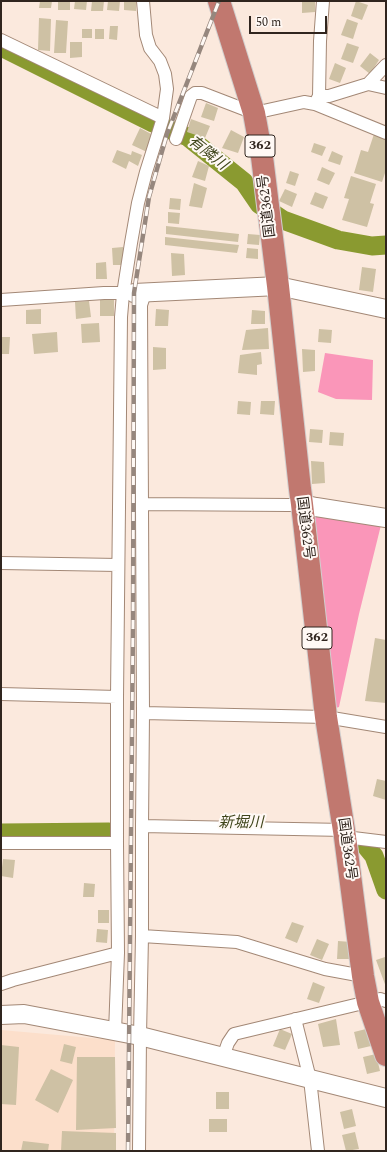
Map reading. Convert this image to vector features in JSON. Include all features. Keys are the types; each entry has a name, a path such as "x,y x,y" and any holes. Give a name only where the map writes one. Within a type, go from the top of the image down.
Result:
{"highway":[{"name":"国道362号","path":"222,8 254,113 262,157 278,286 326,717 345,834 363,976 377,1002 386,1055"}],"street":[{"path":"139,1151 143,713 141,305 134,293 131,243 138,203 163,118 167,89 165,74 160,61 150,48 146,35 143,1"},
{"path":"317,100 323,1"},
{"path":"1,40 163,118"},
{"path":"178,133 191,96 195,93 202,93 254,113 317,100 368,84 386,65"},
{"path":"368,84 386,88"},
{"path":"317,100 386,133"},
{"path":"1,300 104,293 134,293 278,286 386,309"},
{"path":"115,1032 118,953 117,697 121,317 134,293"},
{"path":"142,504 302,504 386,518"},
{"path":"1,563 118,565"},
{"path":"1,694 117,697"},
{"path":"143,713 326,717 386,727"},
{"path":"142,826 345,834 386,842"},
{"path":"1,844 117,843"},
{"path":"142,936 236,942 325,969 363,976"},
{"path":"1,984 118,953"},
{"path":"223,1058 228,1043 234,1034 295,1019 377,1002"},
{"path":"1,1015 24,1014 140,1036 386,1098"},
{"path":"295,1019 310,1079 318,1151"}],"shaded area":[{"path":"325,353 373,360 372,400 336,399 318,392"},
{"path":"310,514 381,525 359,614 339,707 326,711"},
{"path":"1,1030 115,1040 114,1151 1,1151"}],"building":[{"path":"40,1 52,1 51,8 39,8"},
{"path":"58,1 70,1 70,10 58,10"},
{"path":"75,1 87,1 86,10 74,9"},
{"path":"92,1 104,1 103,11 91,11"},
{"path":"108,1 120,1 119,11 107,10"},
{"path":"124,1 136,1 136,11 124,10"},
{"path":"302,1 315,1 315,12 302,13"},
{"path":"356,1 368,5 362,20 351,16"},
{"path":"39,18 51,19 50,51 38,50"},
{"path":"347,19 358,23 353,39 341,35"},
{"path":"56,20 68,21 66,53 54,53"},
{"path":"110,26 118,26 117,40 109,39"},
{"path":"82,29 92,29 92,38 82,38"},
{"path":"95,29 104,29 104,39 95,39"},
{"path":"70,42 82,42 82,57 70,58"},
{"path":"347,43 359,47 353,63 341,59"},
{"path":"370,53 379,60 370,74 360,66"},
{"path":"335,63 346,68 340,83 329,79"},
{"path":"206,103 218,108 214,121 201,117"},
{"path":"191,119 210,126 205,138 187,132"},
{"path":"140,128 153,135 147,152 132,145"},
{"path":"231,130 244,137 238,153 222,148"},
{"path":"374,134 386,138 386,170 382,182 354,173 361,150 368,152"},
{"path":"314,143 326,147 322,156 311,152"},
{"path":"117,150 131,155 132,151 142,155 138,166 129,161 126,169 112,162"},
{"path":"332,151 343,156 340,165 328,161"},
{"path":"198,161 209,166 205,181 192,177"},
{"path":"322,167 335,173 329,185 317,180"},
{"path":"290,171 299,174 295,186 286,183"},
{"path":"351,176 376,184 370,203 374,204 367,227 342,220 349,199 344,198"},
{"path":"194,183 207,188 202,208 189,206"},
{"path":"285,189 297,194 292,207 279,201"},
{"path":"315,192 328,197 323,209 310,204"},
{"path":"170,198 181,199 180,210 169,209"},
{"path":"168,212 180,213 179,224 168,223"},
{"path":"166,226 239,234 238,242 166,234"},
{"path":"248,234 260,235 259,245 247,244"},
{"path":"165,237 239,245 237,253 165,245"},
{"path":"123,247 124,265 113,265 112,248"},
{"path":"247,248 258,249 258,259 246,258"},
{"path":"171,253 184,254 185,275 172,276"},
{"path":"106,262 107,279 96,279 96,263"},
{"path":"362,267 376,269 373,292 359,290"},
{"path":"100,300 114,300 114,316 100,316"},
{"path":"89,301 91,317 76,319 75,302"},
{"path":"41,309 41,324 26,324 26,310"},
{"path":"156,309 169,310 168,326 155,326"},
{"path":"252,310 265,311 265,324 251,324"},
{"path":"99,323 100,342 82,343 81,324"},
{"path":"268,328 269,349 242,350 246,330"},
{"path":"319,329 332,330 331,343 318,342"},
{"path":"57,332 58,352 34,354 32,334"},
{"path":"1,337 10,337 9,354 1,354"},
{"path":"153,347 166,348 166,369 153,370"},
{"path":"302,349 315,350 315,371 303,372"},
{"path":"261,352 262,364 257,365 257,375 238,373 240,355"},
{"path":"238,401 251,402 250,415 237,414"},
{"path":"261,401 275,401 274,415 260,414"},
{"path":"310,429 323,430 322,443 309,442"},
{"path":"330,432 344,433 343,446 329,445"},
{"path":"311,461 324,462 325,483 312,484"},
{"path":"375,638 386,640 386,703 365,701"},
{"path":"377,779 386,781 386,800 373,796"},
{"path":"3,859 15,860 13,878 1,876"},
{"path":"84,883 95,884 94,897 83,897"},
{"path":"98,910 109,910 109,923 98,923"},
{"path":"292,922 304,926 297,943 285,938"},
{"path":"97,929 108,930 107,943 96,942"},
{"path":"317,939 329,944 322,960 310,955"},
{"path":"338,941 351,942 350,959 337,959"},
{"path":"385,957 386,959 386,987 376,960"},
{"path":"313,982 325,987 319,1003 307,999"},
{"path":"336,1019 340,1045 323,1047 318,1024"},
{"path":"280,1029 292,1034 285,1050 273,1046"},
{"path":"366,1029 371,1046 358,1049 354,1032"},
{"path":"64,1044 76,1047 72,1064 60,1061"},
{"path":"1,1045 19,1047 16,1105 1,1104"},
{"path":"376,1054 380,1071 367,1074 363,1057"},
{"path":"77,1057 115,1057 116,1128 76,1130"},
{"path":"51,1069 73,1080 58,1113 35,1100"},
{"path":"216,1092 229,1092 229,1109 216,1109"},
{"path":"352,1109 356,1126 344,1129 340,1112"},
{"path":"209,1119 227,1119 227,1132 209,1132"},
{"path":"62,1131 116,1133 116,1151 61,1151"},
{"path":"355,1132 359,1149 346,1151 342,1135"},
{"path":"23,1141 49,1144 48,1151 21,1151"}],"waterway":[{"name":"有隣川","path":"1,47 153,123 188,137 244,182 259,204 283,220 338,240 372,246 386,245"},
{"name":"新堀川","path":"1,833 109,832"},
{"name":"新堀川","path":"365,845 374,856 386,890"}],"railway":[{"path":"128,1151 133,624 134,293 149,197 167,134 219,1"}]}
